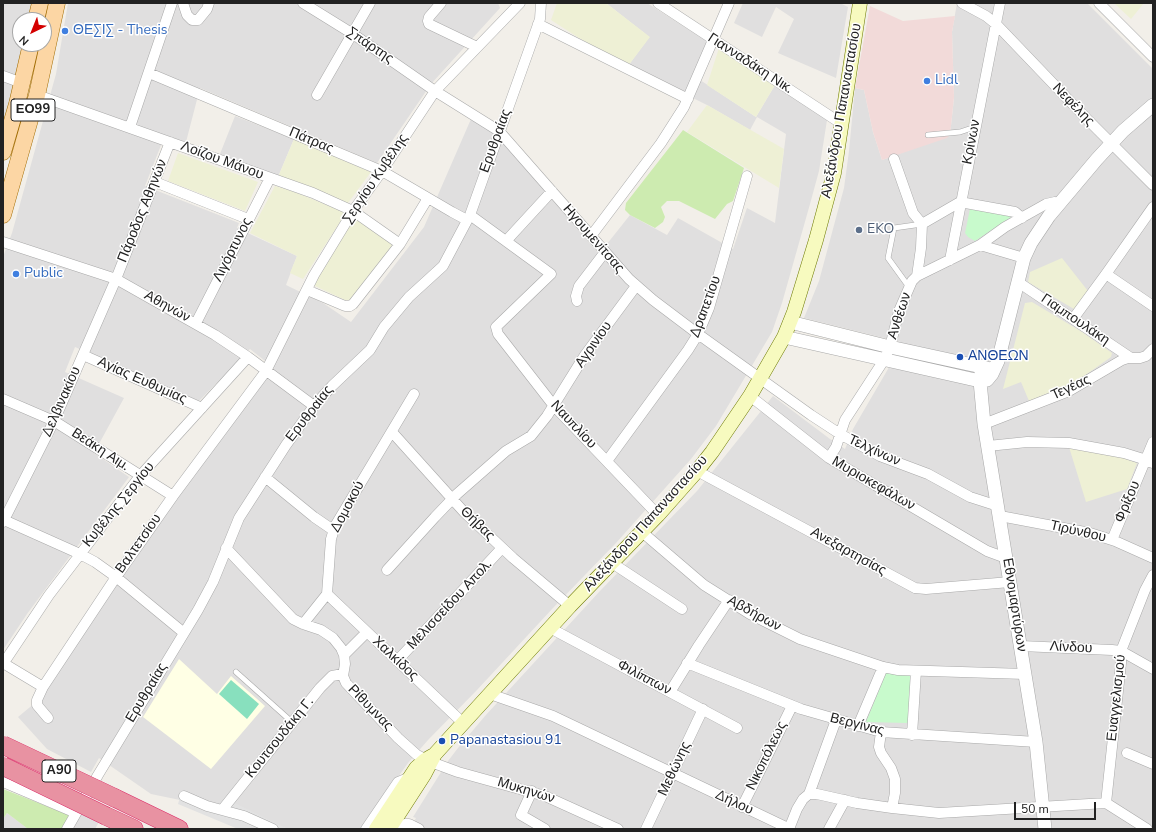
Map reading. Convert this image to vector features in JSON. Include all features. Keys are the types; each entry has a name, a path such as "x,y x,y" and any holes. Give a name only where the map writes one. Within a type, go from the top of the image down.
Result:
{"highway":[{"name":"Α90","path":"3,744 179,829"},
{"name":"Α90","path":"3,766 134,829"}],"main road":[{"name":"ΕΟ99","path":"3,215 37,95 57,3"},
{"name":"Αλεξάνδρου Παπαναστασίου","path":"376,829 399,804 430,759 570,606 658,515 697,471 712,452 750,396 784,337 790,322 828,199 842,124 860,3"},
{"name":"ΕΟ99","path":"3,152 29,52"},
{"name":"Αλεξάνδρου Παπαναστασίου","path":"389,829 410,777 416,768 430,759"}],"street":[{"path":"130,127 172,3"},
{"path":"183,3 187,16 192,20 198,20 207,9 209,3"},
{"name":"Σπάρτης","path":"303,3 353,34 435,91"},
{"path":"317,95 370,3"},
{"path":"441,3 429,17 429,24 477,47"},
{"name":"Σεργίου Κυβέλης","path":"264,374 314,275 353,211 435,91 520,3"},
{"name":"Ερυθραίας","path":"67,829 206,596 239,518 265,477 314,406 332,386 370,350 384,327 409,296 443,266 468,217 538,24 541,14 541,3"},
{"name":"Γιανναδάκη Νικ.","path":"658,3 842,124"},
{"path":"591,236 661,143 684,107 729,3"},
{"name":"Νεφέλης","path":"962,3 986,16 996,24 1111,144 1153,184"},
{"path":"996,24 1000,3"},
{"path":"1099,3 1153,57"},
{"path":"538,24 688,99"},
{"name":"Κρίνων","path":"950,260 960,202 996,24"},
{"name":"Πάτρας","path":"149,73 382,170 428,198 468,217 506,241 552,274 496,327"},
{"path":"3,76 22,83"},
{"name":"Ηγουμενίτσας","path":"435,91 499,131 636,286 667,311 760,378"},
{"name":"Λοίζου Μάνου","path":"37,95 313,193 353,211 400,244"},
{"path":"790,322 890,347 988,368 999,357 1024,258 1035,237 1060,203 1111,144 1153,105"},
{"name":"Πάροδος Αθηνών","path":"116,279 170,142"},
{"path":"894,159 913,213 922,224 921,248 917,276"},
{"name":"Δραπετίου","path":"607,461 698,334 709,308 747,176"},
{"name":"Λιγόρτυνος","path":"196,323 270,178"},
{"path":"155,182 248,219"},
{"path":"506,241 552,191"},
{"path":"307,290 345,306 350,306 353,304 400,244 428,198"},
{"path":"922,224 960,202 1015,212 1022,218"},
{"name":"Ανθέων","path":"829,458 836,447 842,426 884,360 890,347 899,311 912,281 917,276 980,245 1046,204 1055,202 1060,203"},
{"path":"1073,319 1153,207"},
{"name":"Αθηνών","path":"3,242 116,279 196,323 248,357 264,374 314,406"},
{"path":"980,245 1024,258"},
{"path":"577,301 576,296 579,286 605,252"},
{"path":"1106,274 1153,306"},
{"name":"Δελβινακίου","path":"4,521 54,421 116,279"},
{"name":"Γιαμπουλάκη","path":"1018,282 1131,358"},
{"name":"Αγρινίου","path":"387,570 452,499 506,452 531,436 554,406 585,355 636,286"},
{"name":"Ναυπλίου","path":"496,327 498,334 554,406 658,515"},
{"path":"784,337 982,381"},
{"name":"Τεγέας","path":"984,424 1069,391 1122,360 1143,358 1148,355 1153,348"},
{"name":"Αγίας Ευθυμίας","path":"82,355 202,408"},
{"name":"Κυβέλης Σεργίου","path":"3,663 80,554 140,476 248,357"},
{"name":"Εθνομαρτύρων","path":"988,368 982,381 984,424 1036,742 1045,829"},
{"name":"Βαλτετσίου","path":"48,718 37,705 37,700 43,687 116,577 173,496 264,374"},
{"name":"Τελχίνων","path":"760,378 840,434 880,456 923,472 999,511"},
{"name":"Δομοκού","path":"327,594 333,530 414,394"},
{"name":"Μυριοκεφάλων","path":"750,396 829,458 987,551 1006,558"},
{"name":"Βεάκη Αιμ.","path":"3,399 54,421 173,496"},
{"name":"Θήβας","path":"392,432 464,512 502,548 570,606"},
{"path":"988,446 1027,442 1068,444 1124,453 1149,462"},
{"name":"Φρίξου","path":"1112,540 1149,462 1153,442"},
{"name":"Ανεξαρτησίας","path":"697,471 915,588 926,589 1010,582"},
{"path":"265,477 310,514 333,530"},
{"name":"Τιρύνθου","path":"999,511 1078,530 1112,540 1153,558"},
{"path":"4,521 80,554 94,562 116,577 184,633"},
{"name":"Αβδήρων","path":"642,532 704,585 750,614 800,639 883,667 916,671"},
{"path":"226,548 293,619 321,630 327,634 338,644 344,655 366,632"},
{"name":"Μελισσείδου Απολ.","path":"397,662 502,548"},
{"path":"612,563 682,609"},
{"name":"Ευαγγελισμού","path":"1106,803 1121,651 1149,593 1153,575"},
{"path":"303,624 324,600 327,594"},
{"name":"Χαλκίδος","path":"327,594 463,723"},
{"path":"670,692 687,663 729,600"},
{"name":"Φιλίππων","path":"550,628 737,728"},
{"name":"Λίνδου","path":"1021,646 1121,651"},
{"path":"1121,651 1153,670"},
{"name":"Ρίθυμνας","path":"344,655 344,681 407,747 430,759"},
{"path":"3,663 43,687"},
{"name":"Βεργίνας","path":"687,663 792,706 881,732 1036,742"},
{"path":"858,726 883,667"},
{"path":"912,735 916,671 1025,674"},
{"name":"Κουτσουδάκη Γ.","path":"222,810 330,677 343,674"},
{"name":"Δήλου","path":"490,694 553,716 790,829 797,809 809,794 836,720"},
{"name":"Νικοπόλεως","path":"742,807 792,706"},
{"name":"Μεθώνης","path":"646,829 703,709"},
{"path":"881,732 879,747 881,753 891,768 895,779 895,793 892,808"},
{"path":"1127,753 1153,764"},
{"name":"Μυκηνών","path":"430,759 458,772 532,791 561,802 618,829"},
{"name":"Αλεξάνδρου Παπαναστασίου","path":"366,829 398,782 410,777"},
{"path":"3,782 76,813"},
{"path":"532,791 521,815 545,829"},
{"path":"809,794 817,794 892,808 939,813 1043,808 1106,803 1147,829"},
{"path":"184,796 207,806 244,816 273,829"},
{"path":"829,829 845,800"},
{"path":"400,829 405,824 409,824 419,829"}],"lane":[{"path":"928,135 960,132 975,127"},
{"path":"909,288 888,258 894,228 922,224"},
{"path":"236,672 292,722"}],"shaded area":[{"path":"3,3 32,3 30,12 12,12 12,52 22,52 3,128"},
{"path":"68,3 498,3 500,8 431,84 377,163 200,88 186,142 165,135 145,186 239,223 237,228 297,256 286,285 323,303 351,322 424,227 471,119 493,132 502,141 599,254 630,215 667,235 678,218 733,249 747,208 775,223 786,134 757,117 750,130 707,105 628,66 649,37 606,3 647,3 707,41 694,76 756,117 775,85 827,120 819,171 782,303 772,332 716,426 691,459 616,543 428,740 408,763 361,829 288,829 182,791 180,800 151,794 99,758 91,772 47,749 18,717 41,698 115,587 177,498 274,368 250,349 199,401 75,347 65,372 124,398 94,453 129,477 27,614 3,650 3,257 12,233 56,74"},
{"path":"557,3 606,3 650,37 628,66 551,20"},
{"path":"743,3 840,3 848,7 836,78 778,53 794,19 776,7 762,37 734,23"},
{"path":"957,3 1087,3 1153,69 1153,829 410,829 416,818 413,817 448,761 458,748 485,716 599,592 697,491 773,396 845,449 853,429 888,369 900,342 804,318 819,281 844,188 855,88 864,90 873,132 882,160 950,135 954,98 952,32"},
{"path":"1114,3 1144,3 1131,19"},
{"path":"870,6 903,21 955,16 952,32 954,97 950,135 947,138 882,160 873,132 864,90 855,88"},
{"path":"719,48 775,85 756,117 707,85"},
{"path":"707,105 784,149 779,188 687,132"},
{"path":"235,116 294,139 278,177 220,154"},
{"path":"294,139 371,172 348,203 278,177"},
{"path":"178,153 258,182 245,211 168,181"},
{"path":"275,186 295,192 346,213 303,279 290,273 297,256 250,233"},
{"path":"355,217 394,244 351,300 345,300 313,285"},
{"path":"1062,258 1088,291 1074,309 1028,282 1030,272"},
{"path":"1032,302 1082,332 1112,353 1111,357 1077,381 1029,401 1021,382 1003,389 1025,303"},
{"path":"1069,447 1117,456 1137,463 1127,489 1086,502"},
{"path":"179,659 217,694 231,676 265,706 211,769 143,717"},
{"path":"182,791 218,805 224,798 288,829 238,829 178,804"},
{"path":"7,813 28,829 3,829 3,819"},
{"path":"81,814 99,822 95,829 73,829"}],"green space":[{"path":"683,130 744,168 733,201 727,204 715,219 679,201 667,201 661,207 665,217 663,222 655,228 630,215 625,210 626,203"},
{"path":"970,209 1011,217 975,241 968,237 965,233"},
{"path":"911,672 908,723 866,722 886,673"},
{"path":"231,680 259,704 247,719 219,694"},
{"path":"3,789 69,815 62,829 28,829 7,813 3,819"}],"place":[{"name":"ΘΕΣΙΣ - Thesis","path":"65,31"},
{"name":"Lidl","path":"927,81"},
{"name":"EKO","path":"859,230"},
{"name":"Public","path":"16,274"},
{"name":"ΑΝΘΕΩΝ","path":"960,357"},
{"name":"Papanastasiou 91","path":"442,741"}]}
